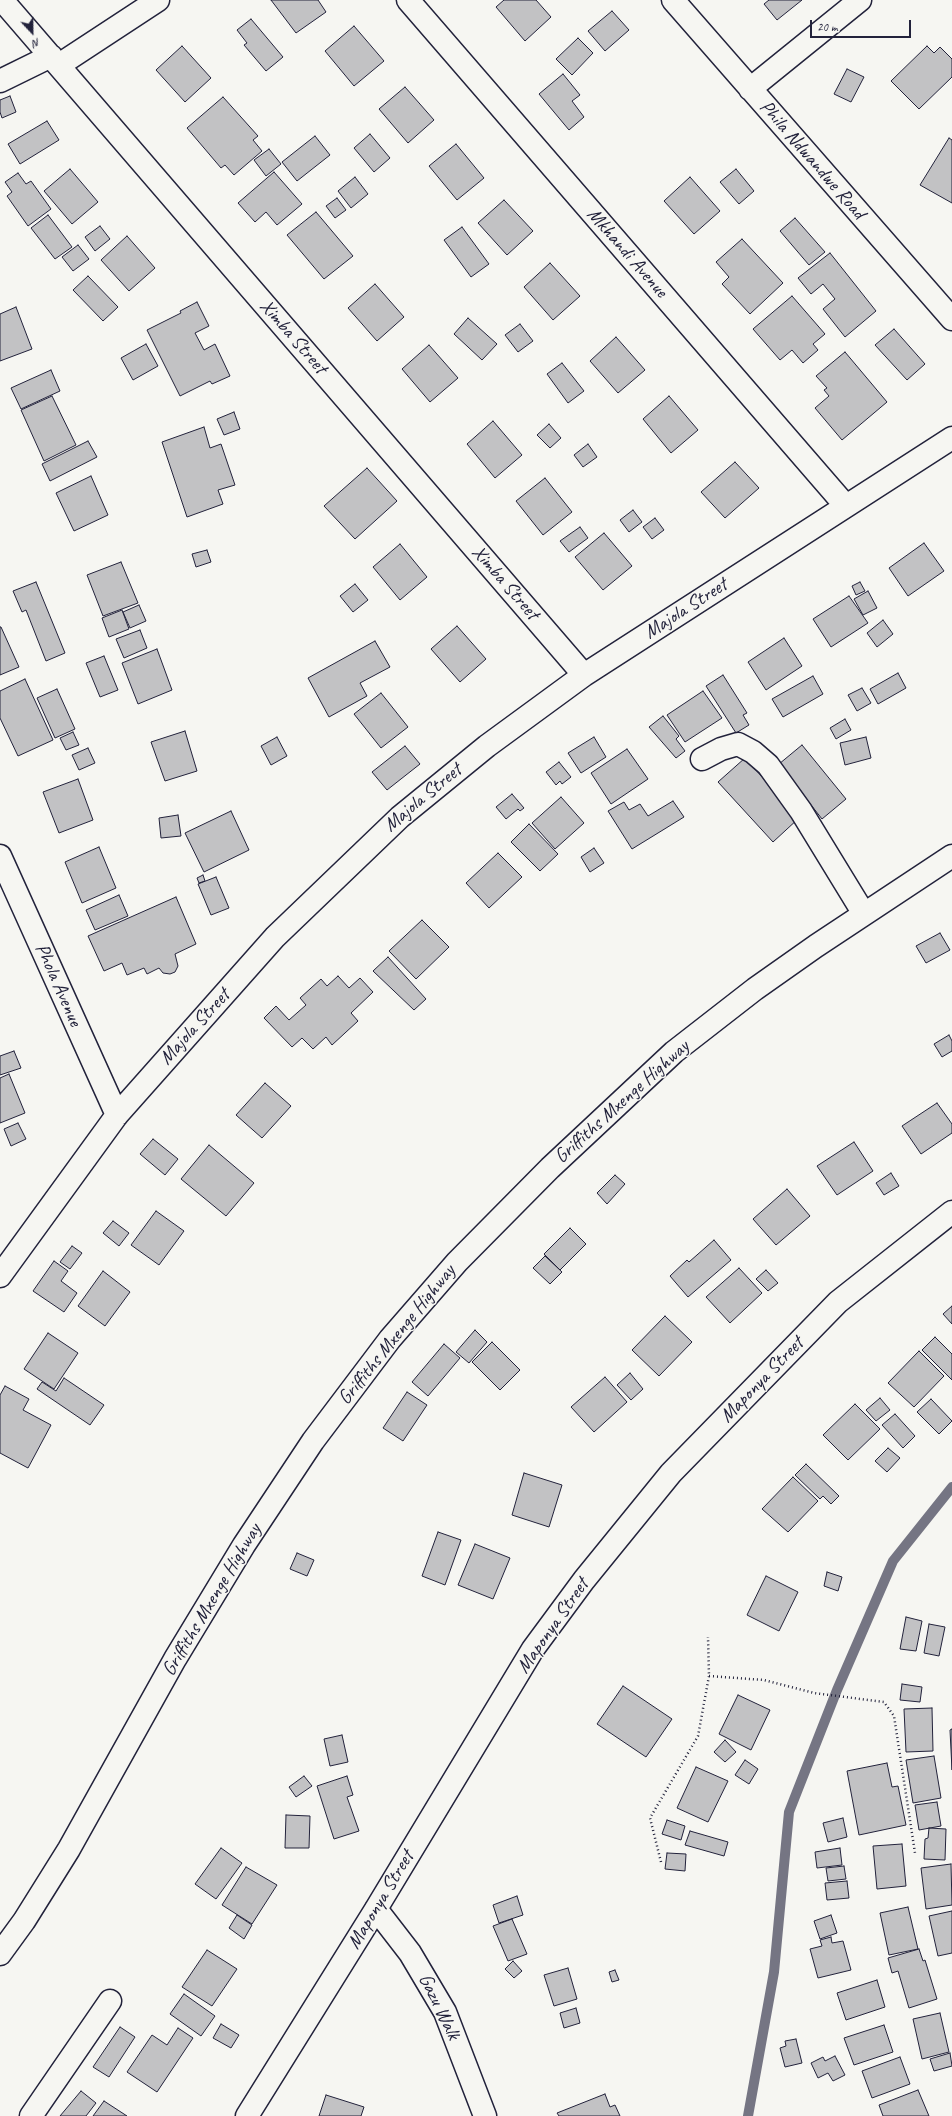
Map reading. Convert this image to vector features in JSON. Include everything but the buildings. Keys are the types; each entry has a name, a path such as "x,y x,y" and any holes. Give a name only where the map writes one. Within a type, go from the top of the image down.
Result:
{"street":[{"name":"Ximba Street","path":"2,0 584,675"},
{"path":"0,81 55,61 158,0"},
{"name":"Mkhandi Avenue","path":"408,0 845,505"},
{"name":"Phila Ndwandwe Road","path":"673,0 952,319"},
{"path":"750,89 860,0"},
{"name":"Majola Street","path":"0,1276 116,1115 275,937 334,878 400,817 440,783 584,675 845,505 952,438"},
{"path":"702,759 721,749 738,744 753,752 768,765 801,811 864,914"},
{"name":"Phola Avenue","path":"0,856 116,1115"},
{"name":"Griffiths Mxenge Highway","path":"0,1954 24,1921 69,1849 175,1659 244,1545 313,1441 390,1339 457,1262 550,1168 674,1052 755,989 952,856"},
{"name":"Maponya Street","path":"247,2116 376,1908 533,1649 584,1580 671,1473 838,1302 952,1212"},
{"name":"Gazu Walk","path":"376,1908 410,1953 446,2012 485,2116"},
{"path":"31,2116 110,2001"}],"path":[{"path":"661,1862 650,1818 698,1736 709,1676 708,1637"},
{"path":"709,1676 764,1680 814,1693 884,1702 894,1716 915,1853"}],"waterway":[{"path":"748,2116 774,1972 789,1812 837,1690 893,1561 952,1487"}]}
